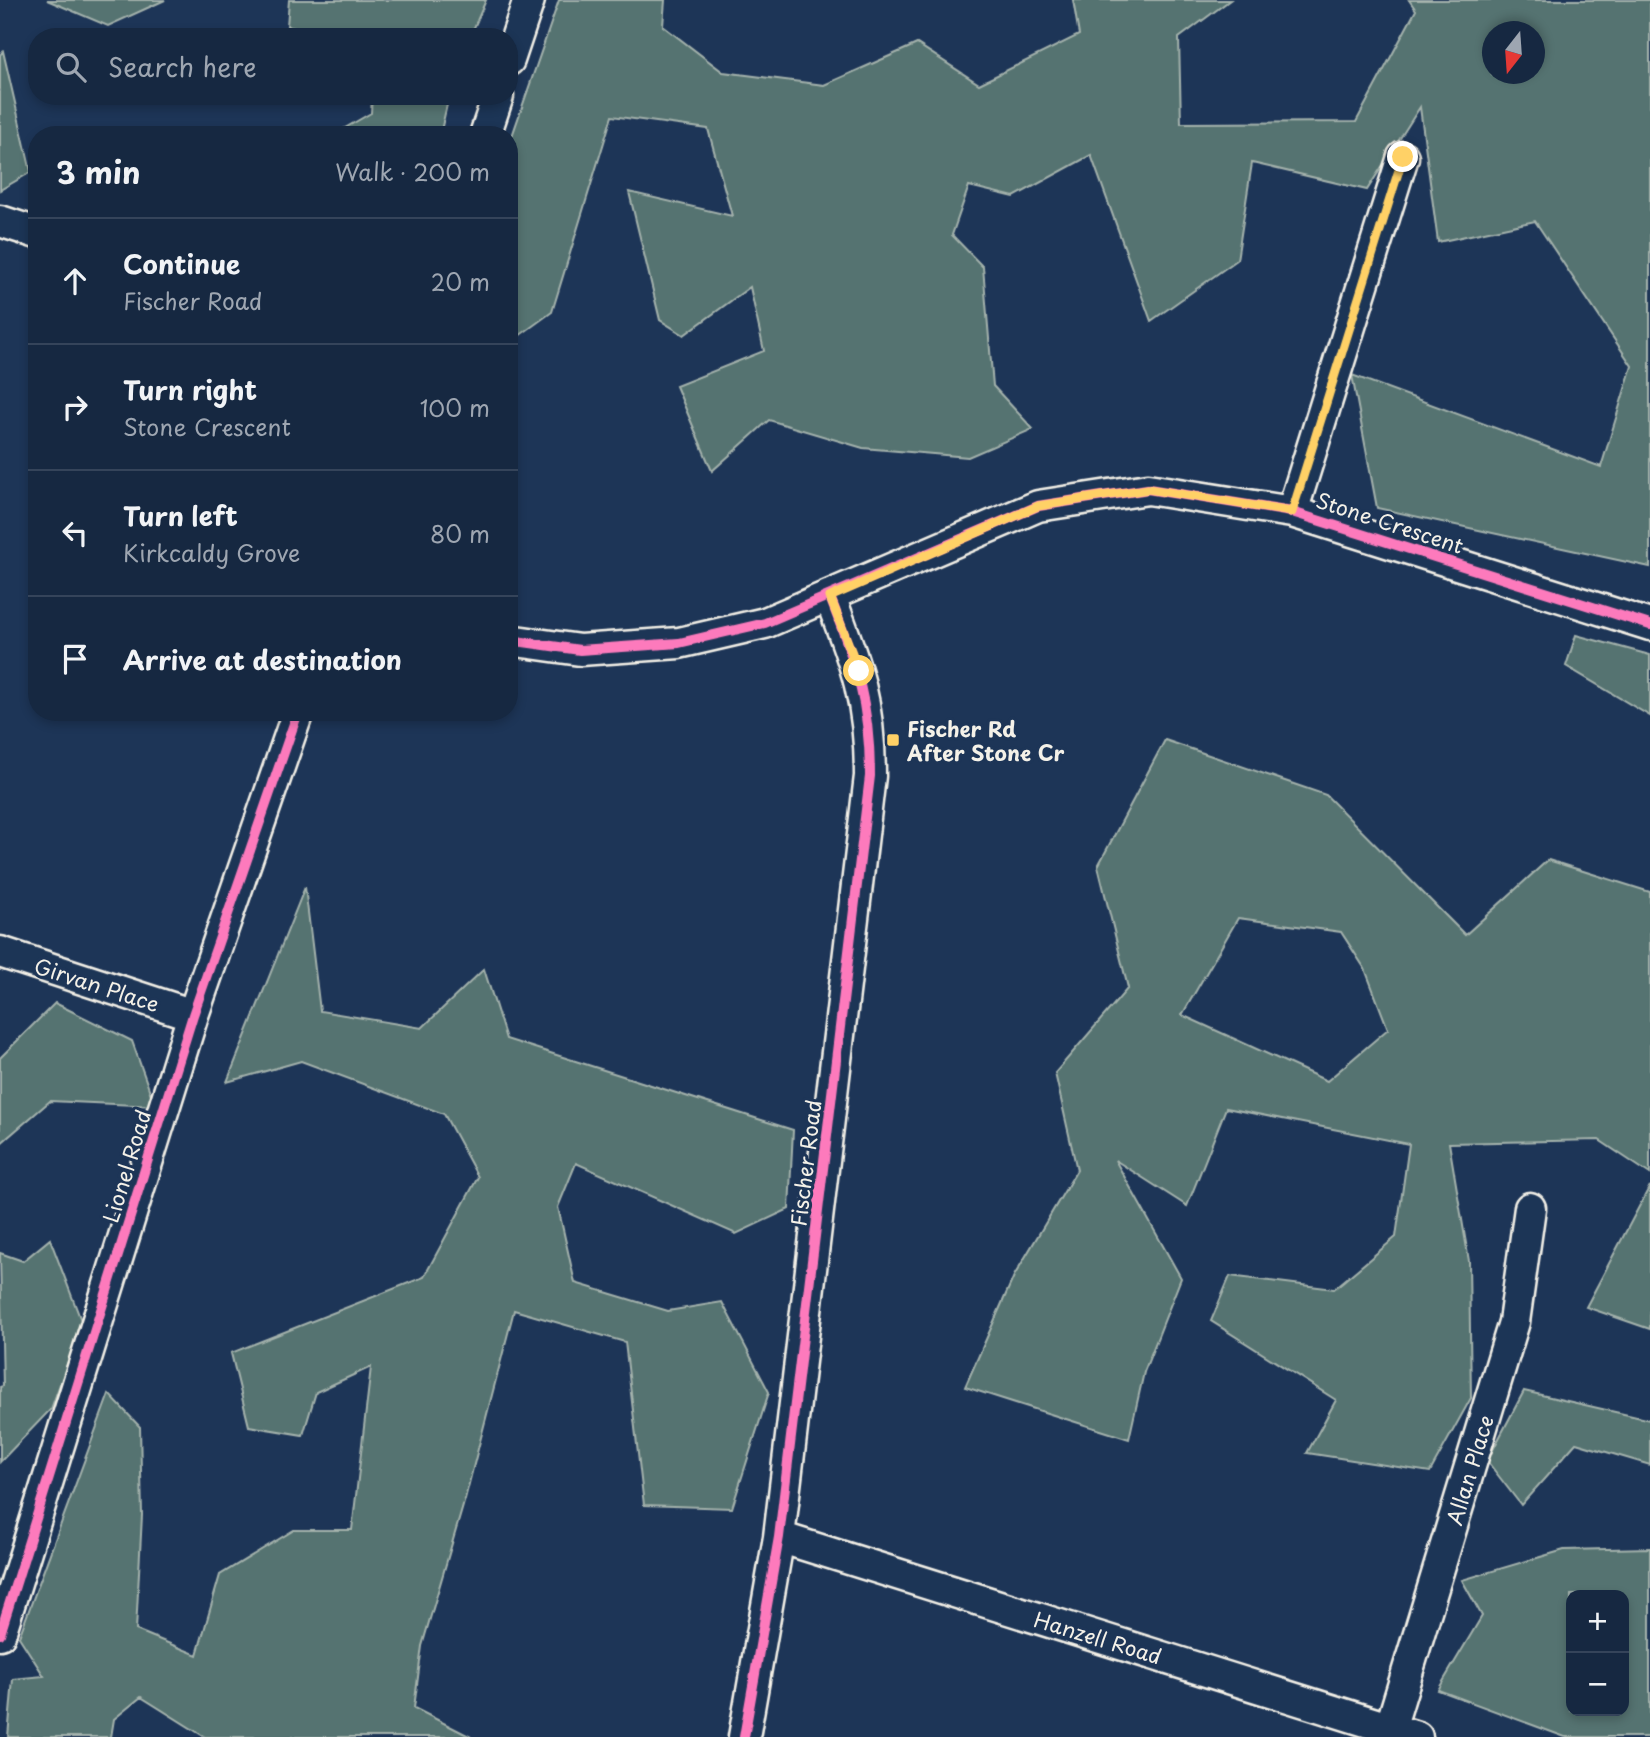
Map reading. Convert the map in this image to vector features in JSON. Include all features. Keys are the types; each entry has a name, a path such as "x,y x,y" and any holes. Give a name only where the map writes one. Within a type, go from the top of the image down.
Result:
{"street":[{"path":"518,34 529,0"},
{"path":"488,126 495,105"},
{"path":"1292,512 1403,157"},
{"path":"0,221 28,230"},
{"name":"Stone Crescent","path":"518,641 580,650 678,643 765,623 1038,506 1148,489 1292,512 1650,625"},
{"name":"Fischer Road","path":"744,1737 779,1537 870,776 870,729 859,671 830,597"},
{"name":"Lionel Road","path":"0,1634 193,1015 295,721"},
{"name":"Girvan Place","path":"0,952 193,1015"},
{"name":"Allan Place","path":"1404,1733 1514,1322 1530,1208"},
{"name":"Hanzell Road","path":"779,1537 1404,1733"}],"green space":[{"path":"47,0 165,0 108,26"},
{"path":"289,0 486,0 474,28 287,26"},
{"path":"559,0 665,0 663,26 723,72 824,85 917,44 979,84 1079,35 1073,0 1230,0 1179,38 1181,123 1356,122 1416,10 1409,0 1650,0 1650,567 1377,508 1352,375 1601,467 1632,366 1535,221 1438,242 1420,107 1367,190 1252,163 1237,260 1151,321 1091,155 1014,197 969,186 952,235 983,267 993,386 1033,429 968,457 863,448 769,420 712,471 676,386 764,351 750,287 684,335 660,320 629,192 732,216 708,129 612,116 552,312 518,337 518,126 516,126"},
{"path":"3,51 28,159 28,174 0,190 0,55"},
{"path":"371,105 447,105 442,126 349,126 371,113"},
{"path":"1576,635 1650,655 1650,716 1566,666"},
{"path":"1165,740 1326,795 1465,935 1548,860 1650,892 1650,1174 1599,1140 1449,1143 1469,1261 1471,1398 1430,1472 1307,1453 1336,1400 1211,1321 1230,1276 1334,1289 1396,1237 1409,1144 1226,1108 1187,1206 1115,1160 1181,1278 1144,1372 1129,1439 965,1387 1014,1276 1077,1170 1055,1073 1128,988 1098,866","holes":["1238,918 1341,932 1365,969 1388,1029 1327,1081 1182,1015"]},
{"path":"305,887 320,1011 422,1028 484,969 506,1039 793,1130 789,1209 736,1234 576,1163 558,1207 575,1283 668,1311 722,1302 769,1392 732,1508 644,1505 625,1342 514,1310 465,1499 422,1646 414,1708 471,1737 205,1737 141,1697 114,1719 111,1737 8,1737 13,1679 44,1676 19,1637 109,1394 140,1427 142,1515 136,1630 197,1655 220,1575 294,1530 352,1530 371,1367 316,1392 303,1435 249,1426 231,1353 424,1277 478,1177 444,1114 301,1061 227,1082"},
{"path":"55,1003 132,1041 155,1106 50,1101 0,1144 0,1058"},
{"path":"1650,1186 1650,1329 1586,1307"},
{"path":"50,1239 82,1323 51,1409 0,1462 0,1387 3,1386 0,1253 23,1261"},
{"path":"1524,1391 1650,1420 1650,1465 1576,1443 1521,1505 1487,1461"},
{"path":"1650,1548 1650,1737 1565,1737 1438,1690 1482,1616 1462,1580 1564,1550"}],"cycle path":[{"path":"518,641 580,650 679,643 765,623 1038,506 1148,489 1292,512 1650,625"},
{"path":"744,1737 779,1537 870,776 867,726 860,684 830,597"},
{"path":"0,1634 193,1015 295,721"}],"place":[{"name":"Fischer Rd After Stone Cr","path":"893,740"}],"route":[{"path":"859,671 830,597 1038,506 1148,489 1292,512 1403,157"}]}
